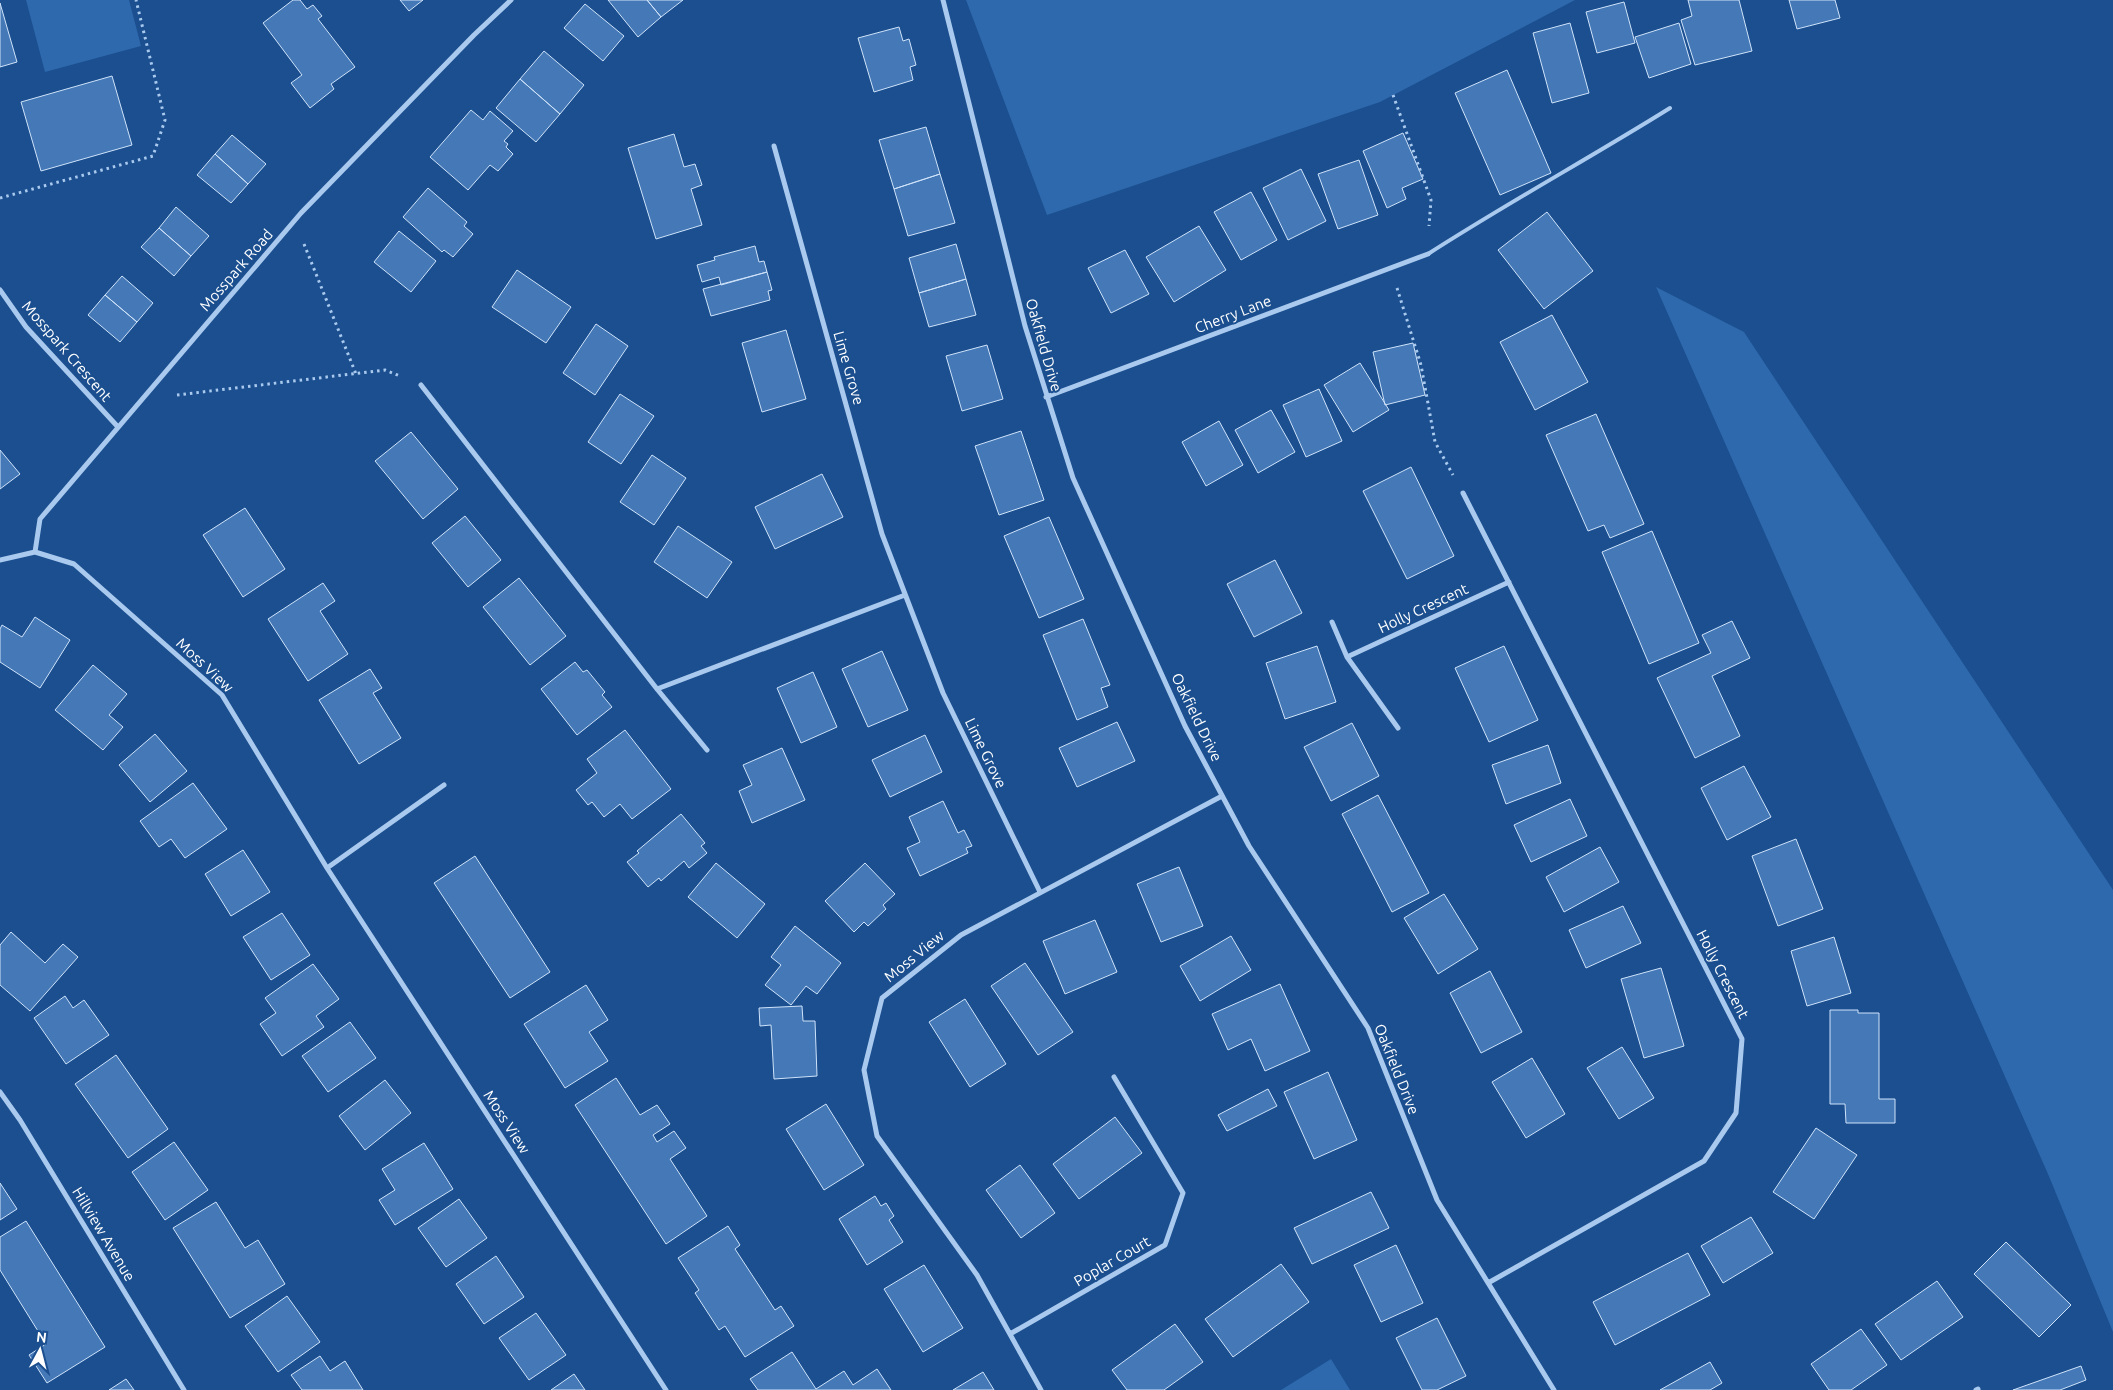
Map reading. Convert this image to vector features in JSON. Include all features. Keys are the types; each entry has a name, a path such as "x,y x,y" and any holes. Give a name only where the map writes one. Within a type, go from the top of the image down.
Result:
{"street":[{"name":"Mosspark Road","path":"35,552 40,519 294,221 474,35 511,0"},
{"name":"Oakfield Drive","path":"943,0 1025,326 1046,398 1073,478 1185,726 1249,846 1368,1028 1437,1200 1554,1390"},
{"name":"Lime Grove","path":"774,146 882,534 943,694 1040,892"},
{"name":"Cherry Lane","path":"1046,398 1428,254"},
{"name":"Mosspark Crescent","path":"0,290 26,327 118,427"},
{"path":"421,385 657,689 707,750"},
{"name":"Holly Crescent","path":"1463,493 1742,1039 1736,1113 1704,1161 1488,1283"},
{"path":"0,560 35,552"},
{"name":"Moss View","path":"35,552 74,564 222,695 327,868 666,1390"},
{"name":"Holly Crescent","path":"1347,657 1509,582"},
{"path":"657,689 905,595"},
{"path":"1332,622 1347,657 1398,728"},
{"path":"327,868 444,785"},
{"name":"Moss View","path":"1042,1390 977,1274 877,1136 864,1070 882,998 962,934 1222,796"},
{"name":"Poplar Court","path":"1010,1334 1165,1245 1183,1193 1114,1077"},
{"name":"Hillview Avenue","path":"0,1092 20,1120 184,1390"}],"lane":[{"path":"1428,254 1478,222 1598,153 1670,108"}],"path":[{"path":"0,198 153,156 165,120 136,0"},
{"path":"1393,95 1430,200 1428,254"},
{"path":"294,221 356,374"},
{"path":"1391,268 1421,365 1435,442 1463,493"},
{"path":"141,400 385,370 421,385"}],"shaded area":[{"path":"26,0 129,0 141,46 45,72"},
{"path":"966,0 1575,0 1380,102 1047,215"},
{"path":"1656,287 1744,332 2113,890 2113,1332 2048,1174"},
{"path":"1331,1359 1350,1390 1281,1390"}],"building":[{"path":"293,0 300,0 307,9 313,5 322,16 318,19 355,67 331,84 334,89 310,108 291,83 302,75 263,23"},
{"path":"400,0 423,0 409,11"},
{"path":"608,0 647,0 661,17 638,37"},
{"path":"647,0 683,0 661,17"},
{"path":"1688,0 1739,0 1752,51 1695,65 1681,20 1692,16"},
{"path":"1789,0 1835,0 1840,18 1797,29"},
{"path":"1624,2 1635,43 1597,53 1586,12"},
{"path":"0,3 17,62 0,67"},
{"path":"585,4 624,36 603,61 564,28"},
{"path":"1570,23 1589,93 1552,103 1533,33"},
{"path":"1679,23 1691,64 1649,78 1635,37"},
{"path":"899,27 903,41 909,39 916,65 910,67 913,80 874,92 858,38"},
{"path":"544,51 584,85 560,114 520,79"},
{"path":"1507,70 1551,173 1500,195 1455,93"},
{"path":"112,76 132,145 41,171 21,102"},
{"path":"520,79 560,114 536,142 496,108"},
{"path":"471,110 483,120 490,111 513,131 504,141 508,144 506,147 513,154 498,171 490,165 468,190 430,157"},
{"path":"926,127 940,174 894,189 879,140"},
{"path":"1403,133 1423,179 1402,188 1406,199 1387,208 1363,151"},
{"path":"674,134 684,167 695,164 702,185 691,189 702,225 656,239 628,148"},
{"path":"232,135 266,164 248,184 215,154"},
{"path":"215,154 248,184 231,203 197,175"},
{"path":"1359,160 1378,215 1338,229 1318,174"},
{"path":"1301,169 1326,221 1288,240 1263,188"},
{"path":"940,174 955,223 908,236 894,189"},
{"path":"428,188 467,222 464,226 473,234 453,257 444,250 442,252 403,217"},
{"path":"1251,192 1277,240 1241,260 1214,212"},
{"path":"176,207 209,236 191,256 159,228"},
{"path":"1547,212 1593,271 1544,309 1498,250"},
{"path":"1199,226 1226,270 1174,302 1146,257"},
{"path":"159,228 191,256 174,276 141,247"},
{"path":"399,231 436,261 411,292 374,262"},
{"path":"956,244 966,279 919,293 909,258"},
{"path":"755,246 759,262 764,261 767,272 721,285 719,277 702,282 697,265 715,260 714,257"},
{"path":"1125,250 1149,294 1111,313 1088,268"},
{"path":"517,270 571,307 546,343 492,307"},
{"path":"767,272 772,290 768,291 770,300 711,316 703,289"},
{"path":"122,276 153,303 137,322 105,295"},
{"path":"966,279 976,315 929,327 919,293"},
{"path":"105,295 137,322 120,342 88,315"},
{"path":"1552,315 1588,382 1535,410 1500,342"},
{"path":"596,324 628,346 595,395 563,373"},
{"path":"786,330 806,399 762,412 742,343"},
{"path":"1413,343 1425,395 1385,405 1373,352"},
{"path":"987,345 1003,399 962,411 946,356"},
{"path":"1360,363 1389,410 1353,432 1324,385"},
{"path":"1319,389 1342,441 1306,457 1283,405"},
{"path":"620,394 654,416 621,464 588,442"},
{"path":"1271,410 1295,452 1258,473 1235,430"},
{"path":"1596,414 1644,524 1610,538 1604,525 1588,531 1546,435"},
{"path":"1219,421 1243,465 1206,486 1182,442"},
{"path":"1021,431 1044,500 999,515 975,446"},
{"path":"411,432 458,489 423,519 375,461"},
{"path":"0,450 20,474 0,489"},
{"path":"652,455 686,478 654,525 620,502"},
{"path":"1411,467 1454,556 1407,579 1363,491"},
{"path":"822,474 843,517 775,549 755,507"},
{"path":"245,508 285,569 243,597 203,535"},
{"path":"465,516 501,560 468,587 432,543"},
{"path":"1049,517 1084,599 1039,618 1004,536"},
{"path":"678,526 732,562 707,598 654,562"},
{"path":"1652,531 1699,643 1649,664 1602,552"},
{"path":"1275,560 1302,613 1254,637 1227,584"},
{"path":"519,578 566,636 530,665 483,607"},
{"path":"323,583 335,601 320,611 348,654 308,681 268,619"},
{"path":"35,617 70,640 40,688 0,662 0,629 2,625 22,637"},
{"path":"1083,619 1110,685 1101,688 1108,707 1077,720 1043,635"},
{"path":"1732,621 1750,658 1712,676 1740,736 1695,758 1657,678 1711,653 1702,635"},
{"path":"1317,646 1336,702 1285,719 1266,663"},
{"path":"1504,646 1538,720 1489,742 1455,668"},
{"path":"882,651 908,710 868,727 842,669"},
{"path":"575,662 583,672 587,670 605,692 602,695 612,707 577,735 541,689"},
{"path":"93,665 127,694 109,715 123,727 103,750 55,710"},
{"path":"370,669 382,688 373,693 401,738 359,764 319,700"},
{"path":"813,672 837,727 801,743 777,688"},
{"path":"1117,722 1135,761 1077,787 1059,748"},
{"path":"1352,723 1379,776 1331,801 1304,747"},
{"path":"625,730 671,789 632,819 620,804 604,817 592,802 588,805 576,790 597,773 587,759"},
{"path":"155,734 187,771 150,802 119,765"},
{"path":"925,735 942,772 890,797 872,760"},
{"path":"1548,745 1561,783 1506,804 1492,765"},
{"path":"782,748 805,800 752,823 739,791 752,785 743,765"},
{"path":"1744,766 1771,817 1727,840 1701,788"},
{"path":"193,783 227,829 185,858 171,839 159,847 140,821"},
{"path":"1378,795 1429,893 1392,912 1342,814"},
{"path":"1570,799 1587,836 1531,862 1514,825"},
{"path":"943,801 958,833 964,830 972,846 966,848 968,853 920,876 907,848 920,842 909,817"},
{"path":"681,814 705,843 701,846 707,853 689,868 684,861 661,881 659,878 648,887 627,862 639,853 637,851"},
{"path":"1796,839 1823,909 1778,926 1752,856"},
{"path":"1600,847 1619,882 1564,912 1546,877"},
{"path":"243,850 270,892 231,916 205,874"},
{"path":"475,856 550,972 510,998 434,883"},
{"path":"716,863 765,904 737,938 688,897"},
{"path":"865,863 895,894 883,905 886,909 868,926 864,922 854,932 825,901"},
{"path":"1179,867 1203,926 1161,942 1137,884"},
{"path":"1444,894 1478,949 1438,974 1404,918"},
{"path":"1623,906 1641,943 1586,968 1569,930"},
{"path":"282,913 310,955 271,980 243,937"},
{"path":"1095,920 1117,972 1065,994 1043,941"},
{"path":"795,926 841,963 817,994 806,986 791,1005 765,985 781,965 771,957"},
{"path":"11,932 45,963 63,944 78,957 30,1011 0,985 0,945"},
{"path":"1231,936 1251,970 1200,1001 1180,966"},
{"path":"1834,937 1851,993 1807,1006 1791,951"},
{"path":"1025,963 1073,1032 1038,1055 991,986"},
{"path":"313,964 339,999 316,1016 324,1027 282,1056 260,1024 276,1013 265,998"},
{"path":"1661,968 1684,1046 1644,1058 1621,979"},
{"path":"1490,971 1522,1032 1481,1053 1450,993"},
{"path":"1280,984 1310,1051 1265,1071 1251,1039 1228,1050 1212,1014"},
{"path":"586,985 608,1020 589,1032 608,1061 565,1088 524,1024"},
{"path":"65,996 73,1008 84,1000 109,1035 66,1064 34,1018"},
{"path":"965,999 1006,1064 970,1087 929,1022"},
{"path":"802,1006 803,1021 815,1021 817,1076 774,1079 771,1025 760,1026 759,1008"},
{"path":"1830,1010 1858,1010 1858,1013 1879,1013 1879,1099 1895,1099 1895,1123 1846,1123 1845,1104 1830,1104"},
{"path":"350,1022 376,1058 328,1092 302,1056"},
{"path":"1622,1047 1654,1098 1619,1119 1587,1068"},
{"path":"116,1055 168,1129 128,1158 75,1084"},
{"path":"1532,1058 1565,1114 1526,1138 1492,1082"},
{"path":"1328,1072 1357,1140 1314,1159 1284,1092"},
{"path":"616,1078 640,1115 657,1105 670,1124 653,1135 657,1142 674,1131 686,1148 670,1159 707,1216 666,1244 575,1105"},
{"path":"385,1080 411,1113 365,1150 339,1116"},
{"path":"1268,1089 1277,1106 1227,1131 1218,1115"},
{"path":"826,1104 864,1165 824,1190 786,1129"},
{"path":"1115,1117 1142,1153 1079,1199 1053,1164"},
{"path":"1816,1128 1857,1155 1814,1219 1773,1192"},
{"path":"174,1142 208,1190 165,1220 132,1172"},
{"path":"424,1143 453,1189 395,1225 379,1200 395,1190 382,1169"},
{"path":"1020,1165 1055,1213 1021,1238 986,1190"},
{"path":"0,1183 17,1209 0,1220"},
{"path":"1371,1192 1389,1228 1312,1264 1294,1228"},
{"path":"875,1196 881,1206 886,1203 894,1216 889,1220 903,1242 867,1265 839,1219"},
{"path":"459,1199 487,1238 446,1267 418,1228"},
{"path":"216,1202 245,1248 258,1240 285,1284 230,1318 173,1228"},
{"path":"1751,1217 1773,1253 1723,1283 1701,1246"},
{"path":"26,1221 105,1347 47,1383 29,1355 46,1344 0,1270 0,1237"},
{"path":"728,1226 740,1245 735,1249 775,1310 781,1306 794,1326 745,1357 725,1326 719,1330 695,1293 699,1290 678,1258"},
{"path":"2006,1242 2071,1305 2039,1337 1974,1274"},
{"path":"1396,1245 1423,1303 1381,1322 1354,1265"},
{"path":"1688,1253 1710,1295 1615,1345 1593,1302"},
{"path":"496,1256 524,1297 484,1324 456,1284"},
{"path":"1281,1264 1309,1302 1233,1357 1205,1319"},
{"path":"924,1265 963,1328 923,1352 884,1289"},
{"path":"1937,1281 1963,1317 1901,1360 1875,1324"},
{"path":"287,1296 320,1342 278,1372 245,1326"},
{"path":"536,1313 566,1355 529,1380 499,1338"},
{"path":"1437,1318 1466,1376 1437,1390 1422,1390 1396,1338"},
{"path":"1175,1324 1203,1362 1164,1390 1127,1390 1112,1370"},
{"path":"1861,1329 1887,1365 1851,1390 1829,1390 1811,1364"},
{"path":"792,1352 816,1389 844,1371 853,1385 877,1369 891,1390 758,1390 750,1379"},
{"path":"320,1356 330,1371 345,1361 363,1390 302,1390 291,1375"},
{"path":"1710,1362 1722,1383 1710,1390 1660,1390"},
{"path":"2081,1366 2086,1380 2060,1390 2013,1390"},
{"path":"983,1372 994,1390 953,1390"},
{"path":"574,1374 585,1390 551,1390"},
{"path":"126,1379 134,1390 109,1390"}]}
